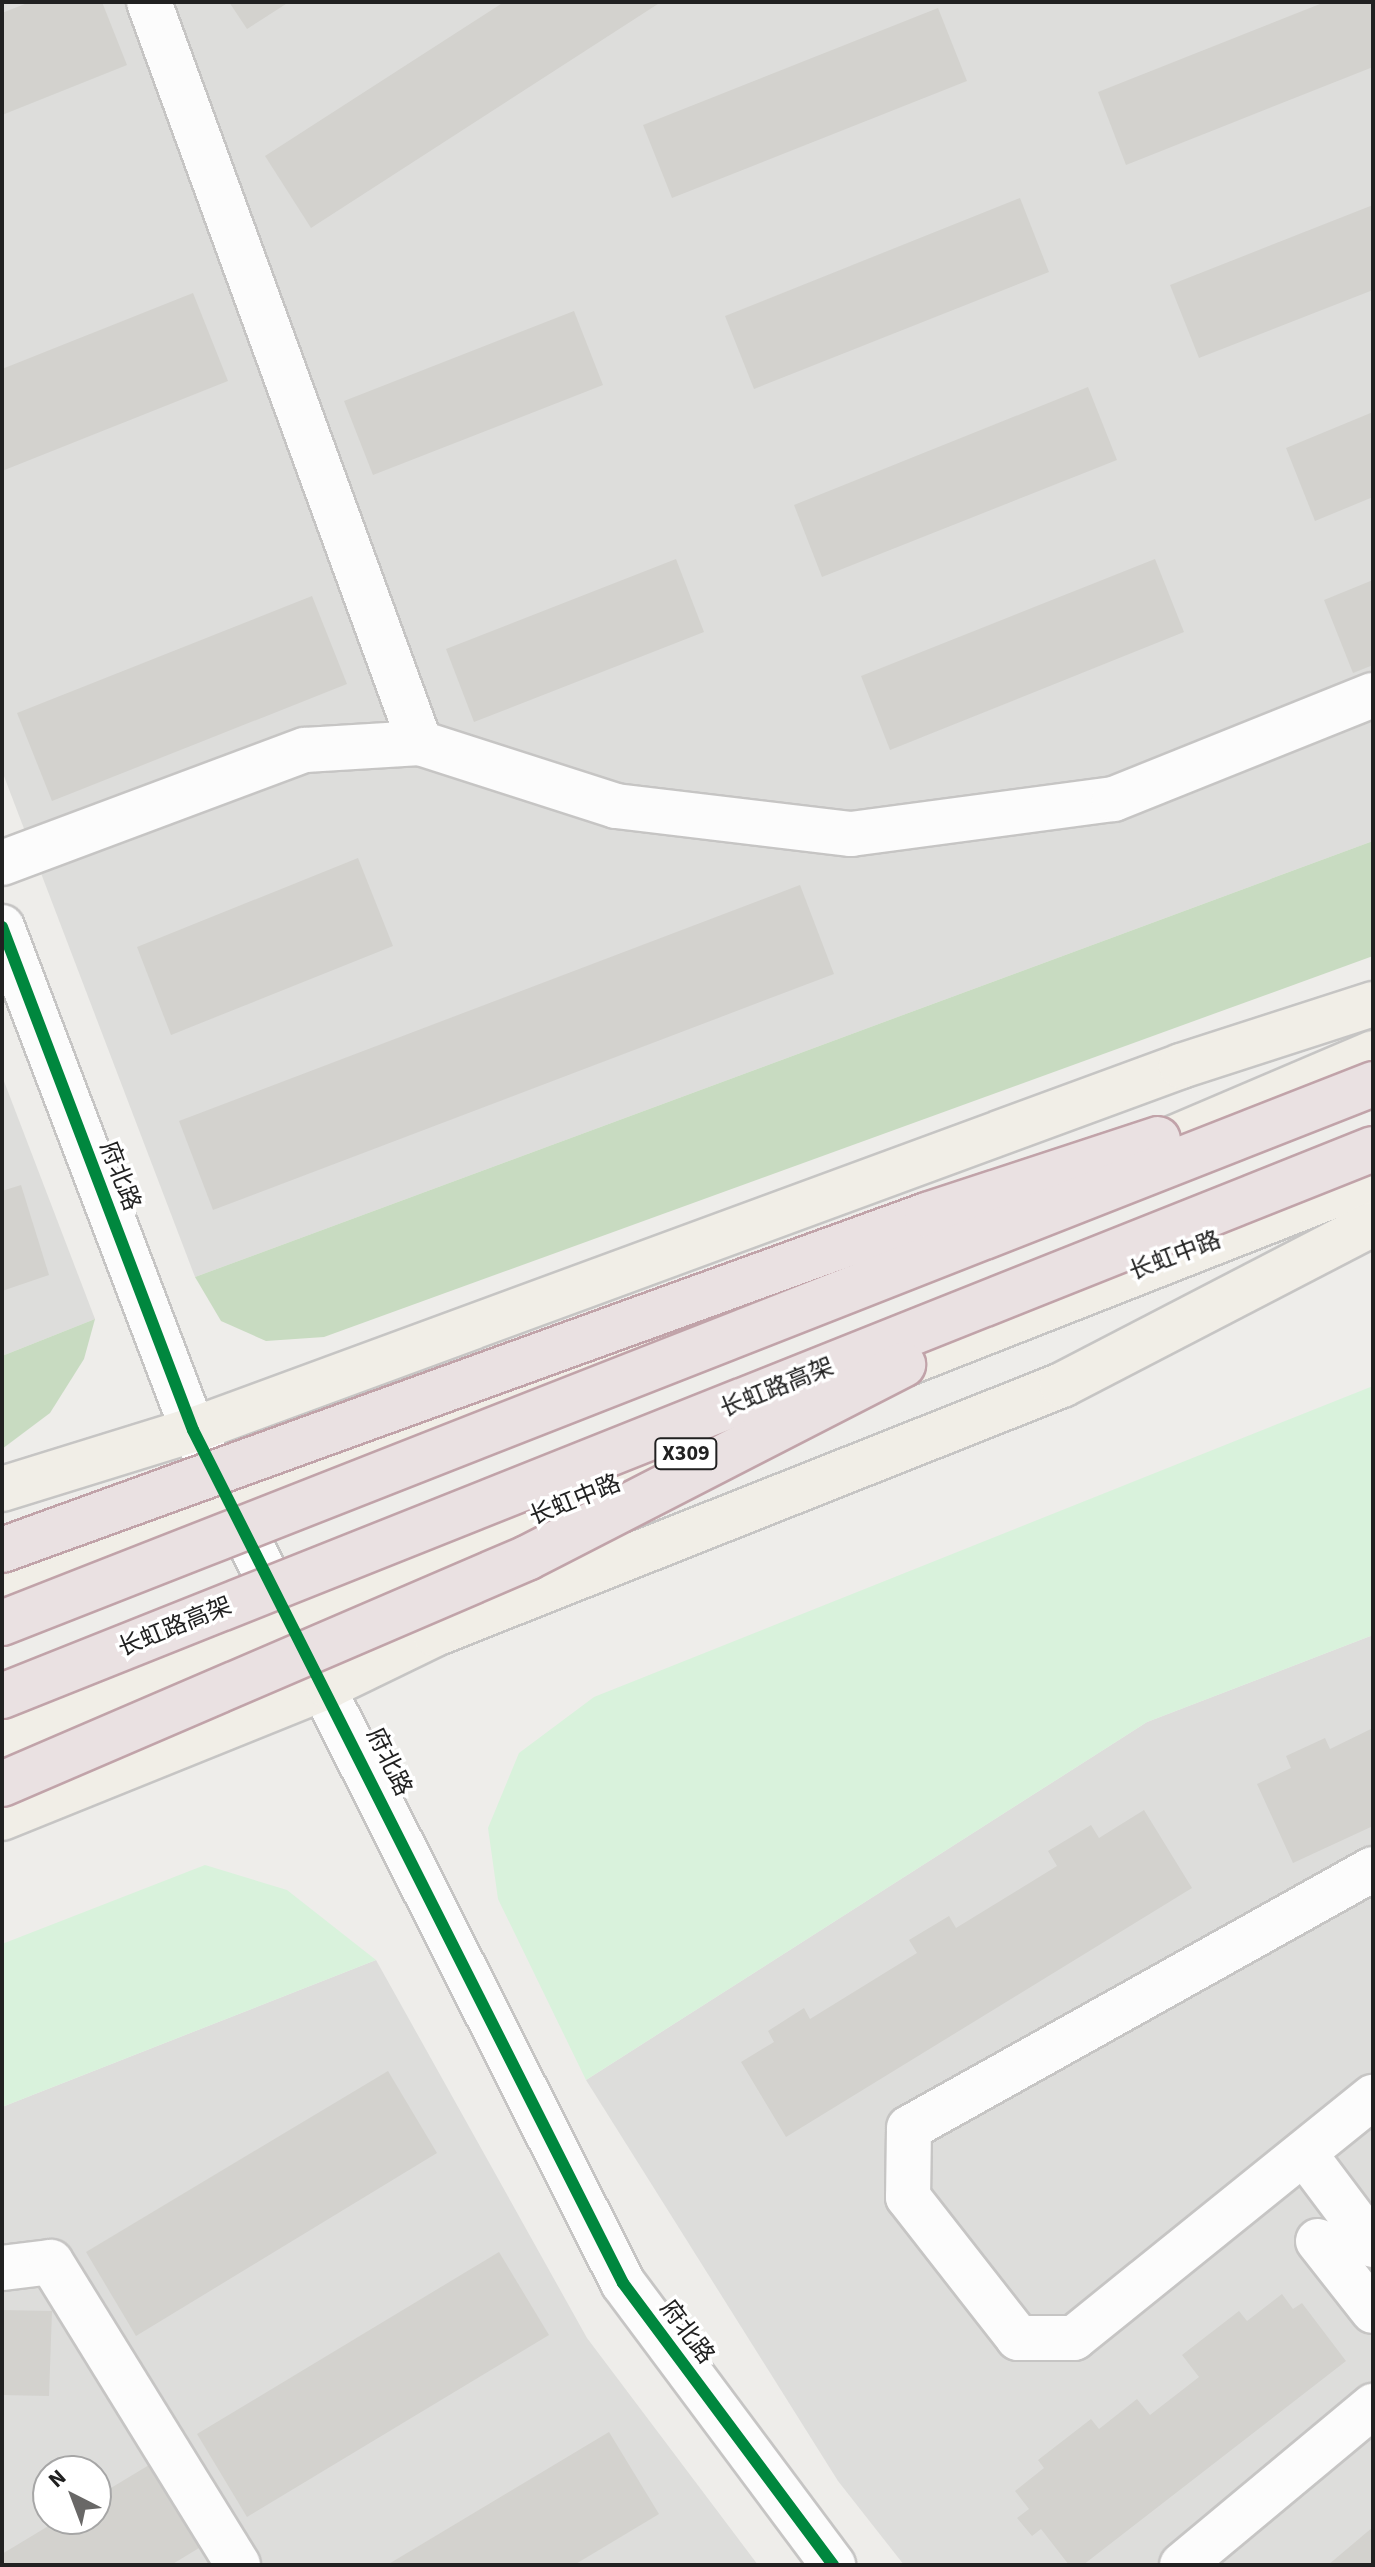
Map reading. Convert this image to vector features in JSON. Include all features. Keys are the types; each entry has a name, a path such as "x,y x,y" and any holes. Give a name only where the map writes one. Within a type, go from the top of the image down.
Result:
{"highway":[{"path":"2,1550 927,1215 1373,1069"},
{"path":"2,1623 1373,1084"},
{"name":"长虹路高架","path":"2,1696 1373,1149"},
{"path":"2,1784 527,1558 1134,1246"}],"main road":[{"path":"2,1489 193,1430 1181,1066 1373,1004"},
{"path":"2,1586 232,1503 1200,1129 1373,1053"},
{"name":"长虹中路","path":"2,1736 1030,1311 1373,1180"},
{"path":"2,1818 328,1686 435,1634 1062,1385 1373,1224"}],"street":[{"path":"149,2 420,743"},
{"path":"2,863 305,750 420,743 616,806 851,834 1114,799 1373,695"},
{"name":"府北路","path":"2,927 193,1430 328,1686 623,2283 833,2565"},
{"path":"1373,1869 909,2128 908,2197 1018,2338 1074,2338 1373,2097"},
{"path":"1304,2153 1373,2245"},
{"path":"1318,2241 1373,2311"},
{"path":"2,2268 51,2262 238,2565"},
{"path":"1182,2565 1373,2406"}],"shaded area":[{"path":"2,2 1373,2 1373,841 195,1277 2,771"},
{"path":"2,1076 95,1319 2,1356"},
{"path":"1373,1635 1373,2565 904,2565 838,2481 586,2080 1147,1722"},
{"path":"376,1960 587,2338 758,2565 2,2565 2,2107"}],"green space":[{"path":"1373,841 1373,956 324,1337 266,1341 221,1321 195,1277"},
{"path":"95,1319 84,1359 50,1413 2,1449 2,1356"},
{"path":"1373,1386 1373,1635 1147,1722 586,2080 498,1899 488,1828 519,1753 594,1697"},
{"path":"205,1865 287,1890 376,1960 2,2107 2,1944"}],"building":[{"path":"30,2 102,2 127,65 2,115 2,13"},
{"path":"229,2 289,2 247,29"},
{"path":"504,2 661,2 311,228 265,156"},
{"path":"1325,2 1373,2 1373,67 1126,165 1098,92"},
{"path":"938,8 967,81 672,198 643,125"},
{"path":"1020,198 1049,272 754,389 725,316"},
{"path":"1373,205 1373,290 1199,358 1170,285"},
{"path":"193,293 228,381 2,471 2,369"},
{"path":"574,311 603,385 373,475 344,401"},
{"path":"1088,387 1117,460 822,577 794,505"},
{"path":"1373,412 1373,497 1315,521 1286,448"},
{"path":"676,559 704,632 474,722 446,649"},
{"path":"1155,559 1184,632 890,750 861,676"},
{"path":"1373,580 1373,665 1353,673 1324,600"},
{"path":"312,596 347,684 52,801 17,713"},
{"path":"358,858 393,946 171,1035 137,947"},
{"path":"800,885 834,974 213,1210 179,1121"},
{"path":"21,1185 49,1275 2,1291 2,1191"},
{"path":"1373,1728 1373,1826 1293,1863 1257,1784 1291,1768 1286,1756 1325,1738 1330,1749"},
{"path":"1144,1810 1192,1888 786,2137 741,2062 774,2042 768,2031 804,2008 810,2019 917,1953 909,1940 949,1916 956,1928 1057,1866 1048,1851 1091,1825 1099,1838"},
{"path":"388,2071 437,2153 136,2336 86,2252"},
{"path":"499,2252 549,2335 247,2517 197,2434"},
{"path":"1282,2294 1293,2309 1302,2303 1346,2361 1083,2565 1069,2565 1041,2529 1032,2536 1017,2518 1029,2509 1015,2491 1044,2468 1038,2460 1091,2419 1099,2429 1137,2399 1150,2415 1199,2377 1182,2355 1239,2311 1247,2321"},
{"path":"2,2310 52,2311 49,2396 2,2395"},
{"path":"609,2432 659,2514 574,2565 387,2565"},
{"path":"154,2462 204,2545 171,2565 2,2565 2,2554 33,2535 112,2535 112,2487"},
{"path":"1373,2527 1373,2565 1328,2565"}],"cycle path":[{"path":"2,927 193,1430 623,2283 833,2565"}]}
